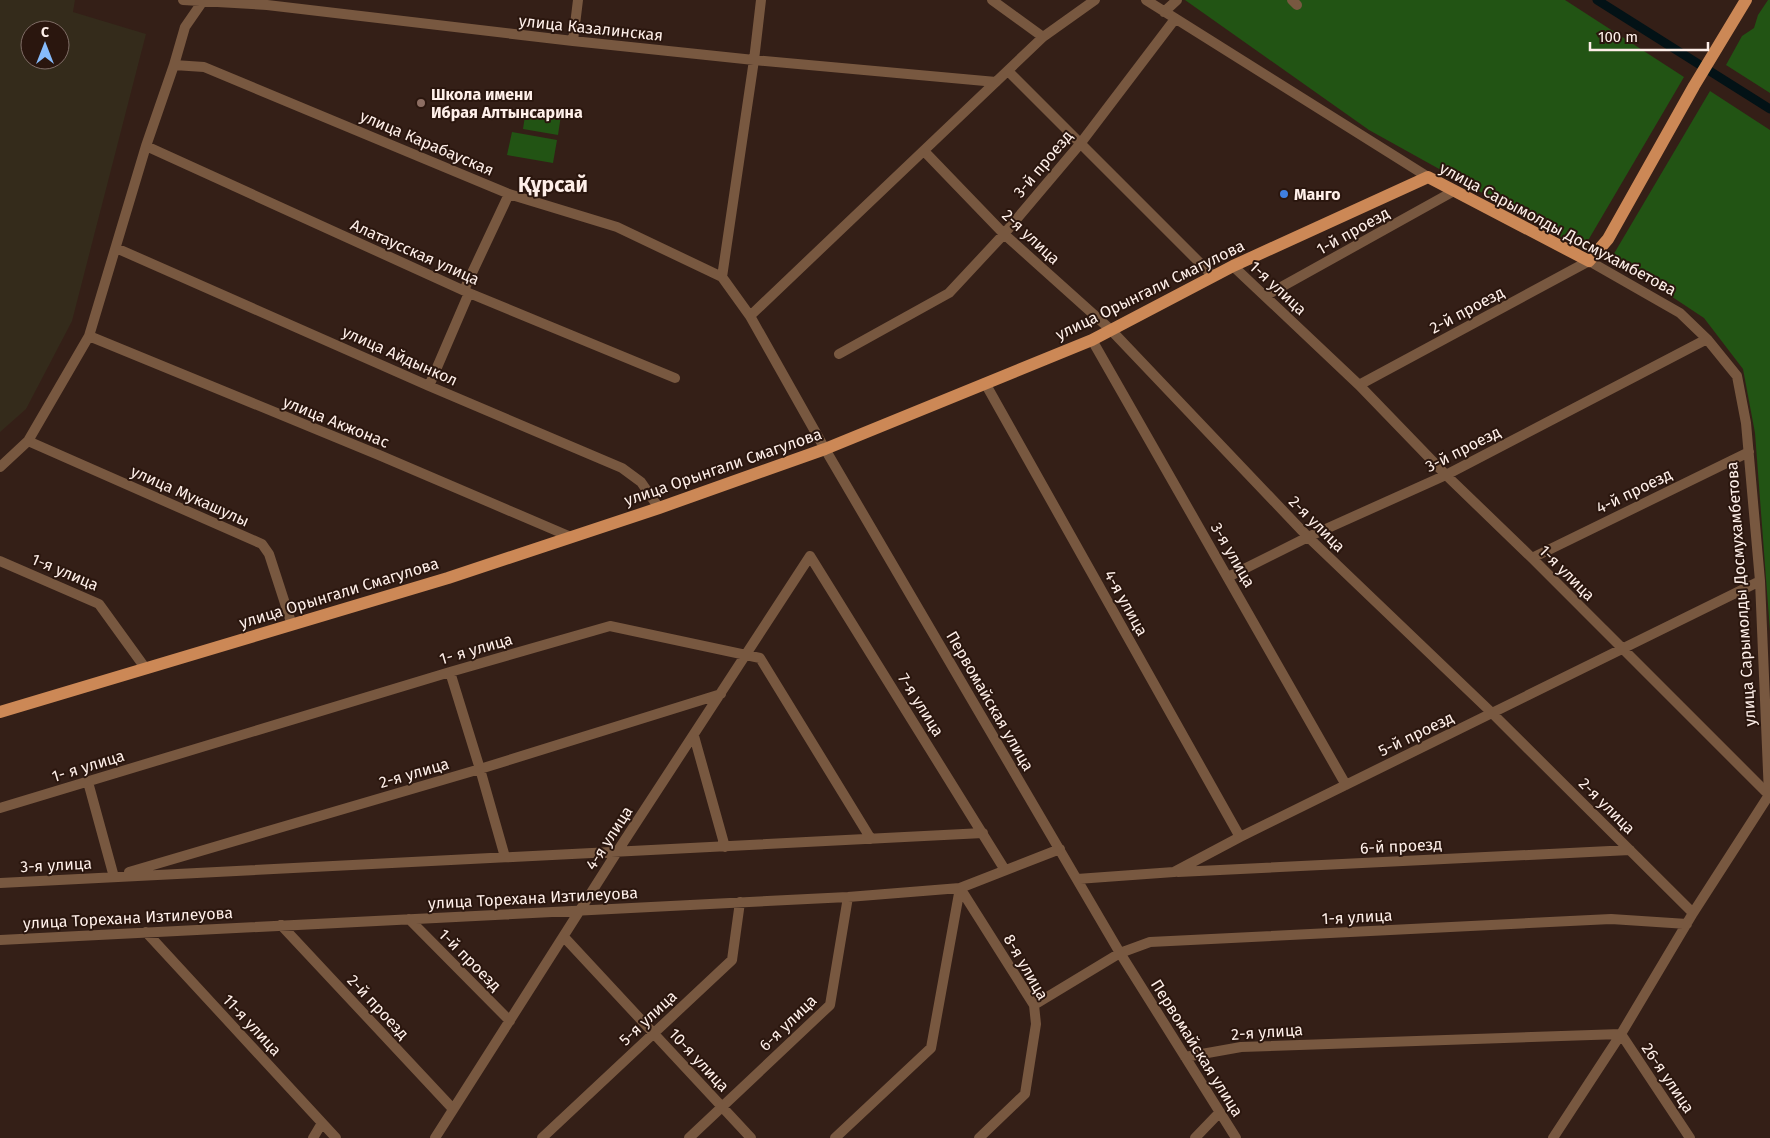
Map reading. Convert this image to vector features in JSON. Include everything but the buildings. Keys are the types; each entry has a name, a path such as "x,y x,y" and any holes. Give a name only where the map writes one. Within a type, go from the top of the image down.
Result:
{"main road":[{"path":"1588,261 1608,238 1694,86 1746,0"},
{"name":"улица Сарымолды Досмухамбетова","path":"1428,177 1588,261"},
{"name":"улица Орынгали Смагулова","path":"0,712 448,578 659,508 825,449 1092,340 1233,266 1428,177"}],"street":[{"name":"улица Казалинская","path":"184,0 267,3 573,42 996,82"},
{"path":"573,42 578,0"},
{"path":"722,277 754,60 760,0"},
{"path":"992,0 1043,37"},
{"path":"750,316 1043,37 1095,0"},
{"name":"улица Сарымолды Досмухамбетова","path":"1146,0 1428,177"},
{"path":"1164,12 1177,0"},
{"path":"0,466 28,441 89,336 146,146 185,27 203,2"},
{"name":"3-й проезд","path":"839,354 949,293 1004,234 1080,144 1175,19"},
{"name":"улица Карабауская","path":"174,65 204,67 509,194 617,227 722,277"},
{"path":"1008,71 1213,276"},
{"name":"Алатаусская улица","path":"146,146 466,292 675,378"},
{"name":"2-я улица","path":"924,151 1004,234 1111,330 1308,537 1492,713 1693,914"},
{"name":"1-й проезд","path":"1265,296 1454,191"},
{"path":"428,386 466,292 509,194"},
{"name":"улица Айдынкол","path":"116,248 428,386 622,468 641,482 659,508"},
{"name":"улица Сарымолды Досмухамбетова","path":"1588,261 1680,313 1706,339 1738,376 1746,423 1760,581 1770,795"},
{"name":"2-й проезд","path":"1359,385 1588,261"},
{"name":"1-я улица","path":"1233,266 1359,385 1446,475 1770,795"},
{"name":"Первомайская улица","path":"722,277 750,316 825,449 1120,953 1236,1138"},
{"name":"улица Акжонас","path":"89,336 379,455 571,537"},
{"name":"3-й проезд","path":"1228,577 1308,537 1446,475 1706,339"},
{"name":"3-я улица","path":"1092,340 1346,785"},
{"name":"4-я улица","path":"985,383 1240,837"},
{"name":"улица Мукашулы","path":"28,441 262,544 269,554 292,625"},
{"name":"4-й проезд","path":"1532,558 1749,452"},
{"name":"4-я улица","path":"435,1138 617,852 810,556"},
{"name":"7-я улица","path":"810,556 1005,870"},
{"name":"1-я улица","path":"0,561 99,604 146,668"},
{"name":"5-й проезд","path":"1077,879 1174,872 1240,837 1760,581"},
{"name":"1- я улица","path":"0,808 450,672 610,626 760,658 871,839"},
{"path":"450,672 505,858"},
{"name":"2-я улица","path":"114,877 480,769 721,694"},
{"path":"694,736 725,846"},
{"path":"88,782 114,877 982,833"},
{"path":"1554,1138 1621,1034 1693,914 1770,795"},
{"name":"улица Торехана Изтилеуова","path":"0,940 848,897 960,888 1060,849"},
{"name":"6-й проезд","path":"1174,872 1630,850"},
{"name":"3-я улица","path":"0,883 114,877"},
{"path":"835,1138 931,1048 960,888"},
{"name":"8-я улица","path":"960,888 1034,1005 1036,1024 1025,1094 979,1138"},
{"name":"6-я улица","path":"689,1138 830,1005 848,897"},
{"name":"5-я улица","path":"542,1138 732,960 740,902"},
{"name":"1-й проезд","path":"409,919 510,1022"},
{"name":"1-я улица","path":"1034,1005 1120,953 1150,942 1611,919 1687,924"},
{"name":"2-й проезд","path":"281,925 453,1109"},
{"name":"11-я улица","path":"146,932 336,1138"},
{"name":"10-я улица","path":"564,937 752,1138"},
{"name":"2-я улица","path":"1185,1057 1241,1047 1621,1034"},
{"name":"26-я улица","path":"1621,1034 1690,1138"},
{"path":"1195,1138 1220,1112"},
{"path":"313,1138 322,1123"}],"shaded area":[{"path":"0,0 75,0 73,12 146,34 72,321 26,409 0,432"}],"green space":[{"path":"1185,0 1565,0 1684,77 1583,249 1369,130"},
{"path":"1768,0 1770,0 1770,93 1726,65 1742,36 1754,28 1758,15"},
{"path":"1710,91 1770,130 1770,631 1755,433 1743,369 1704,318 1612,257"},
{"path":"526,109 561,115 558,135 523,129"},
{"path":"512,132 557,140 553,163 507,155"}],"waterway":[{"path":"1597,0 1770,109"}],"place":[{"name":"Школа имени Ибрая Алтынсарина","path":"421,103"},
{"name":"Манго","path":"1284,194"}],"district":[{"name":"Құрсай","path":"553,185"}]}
